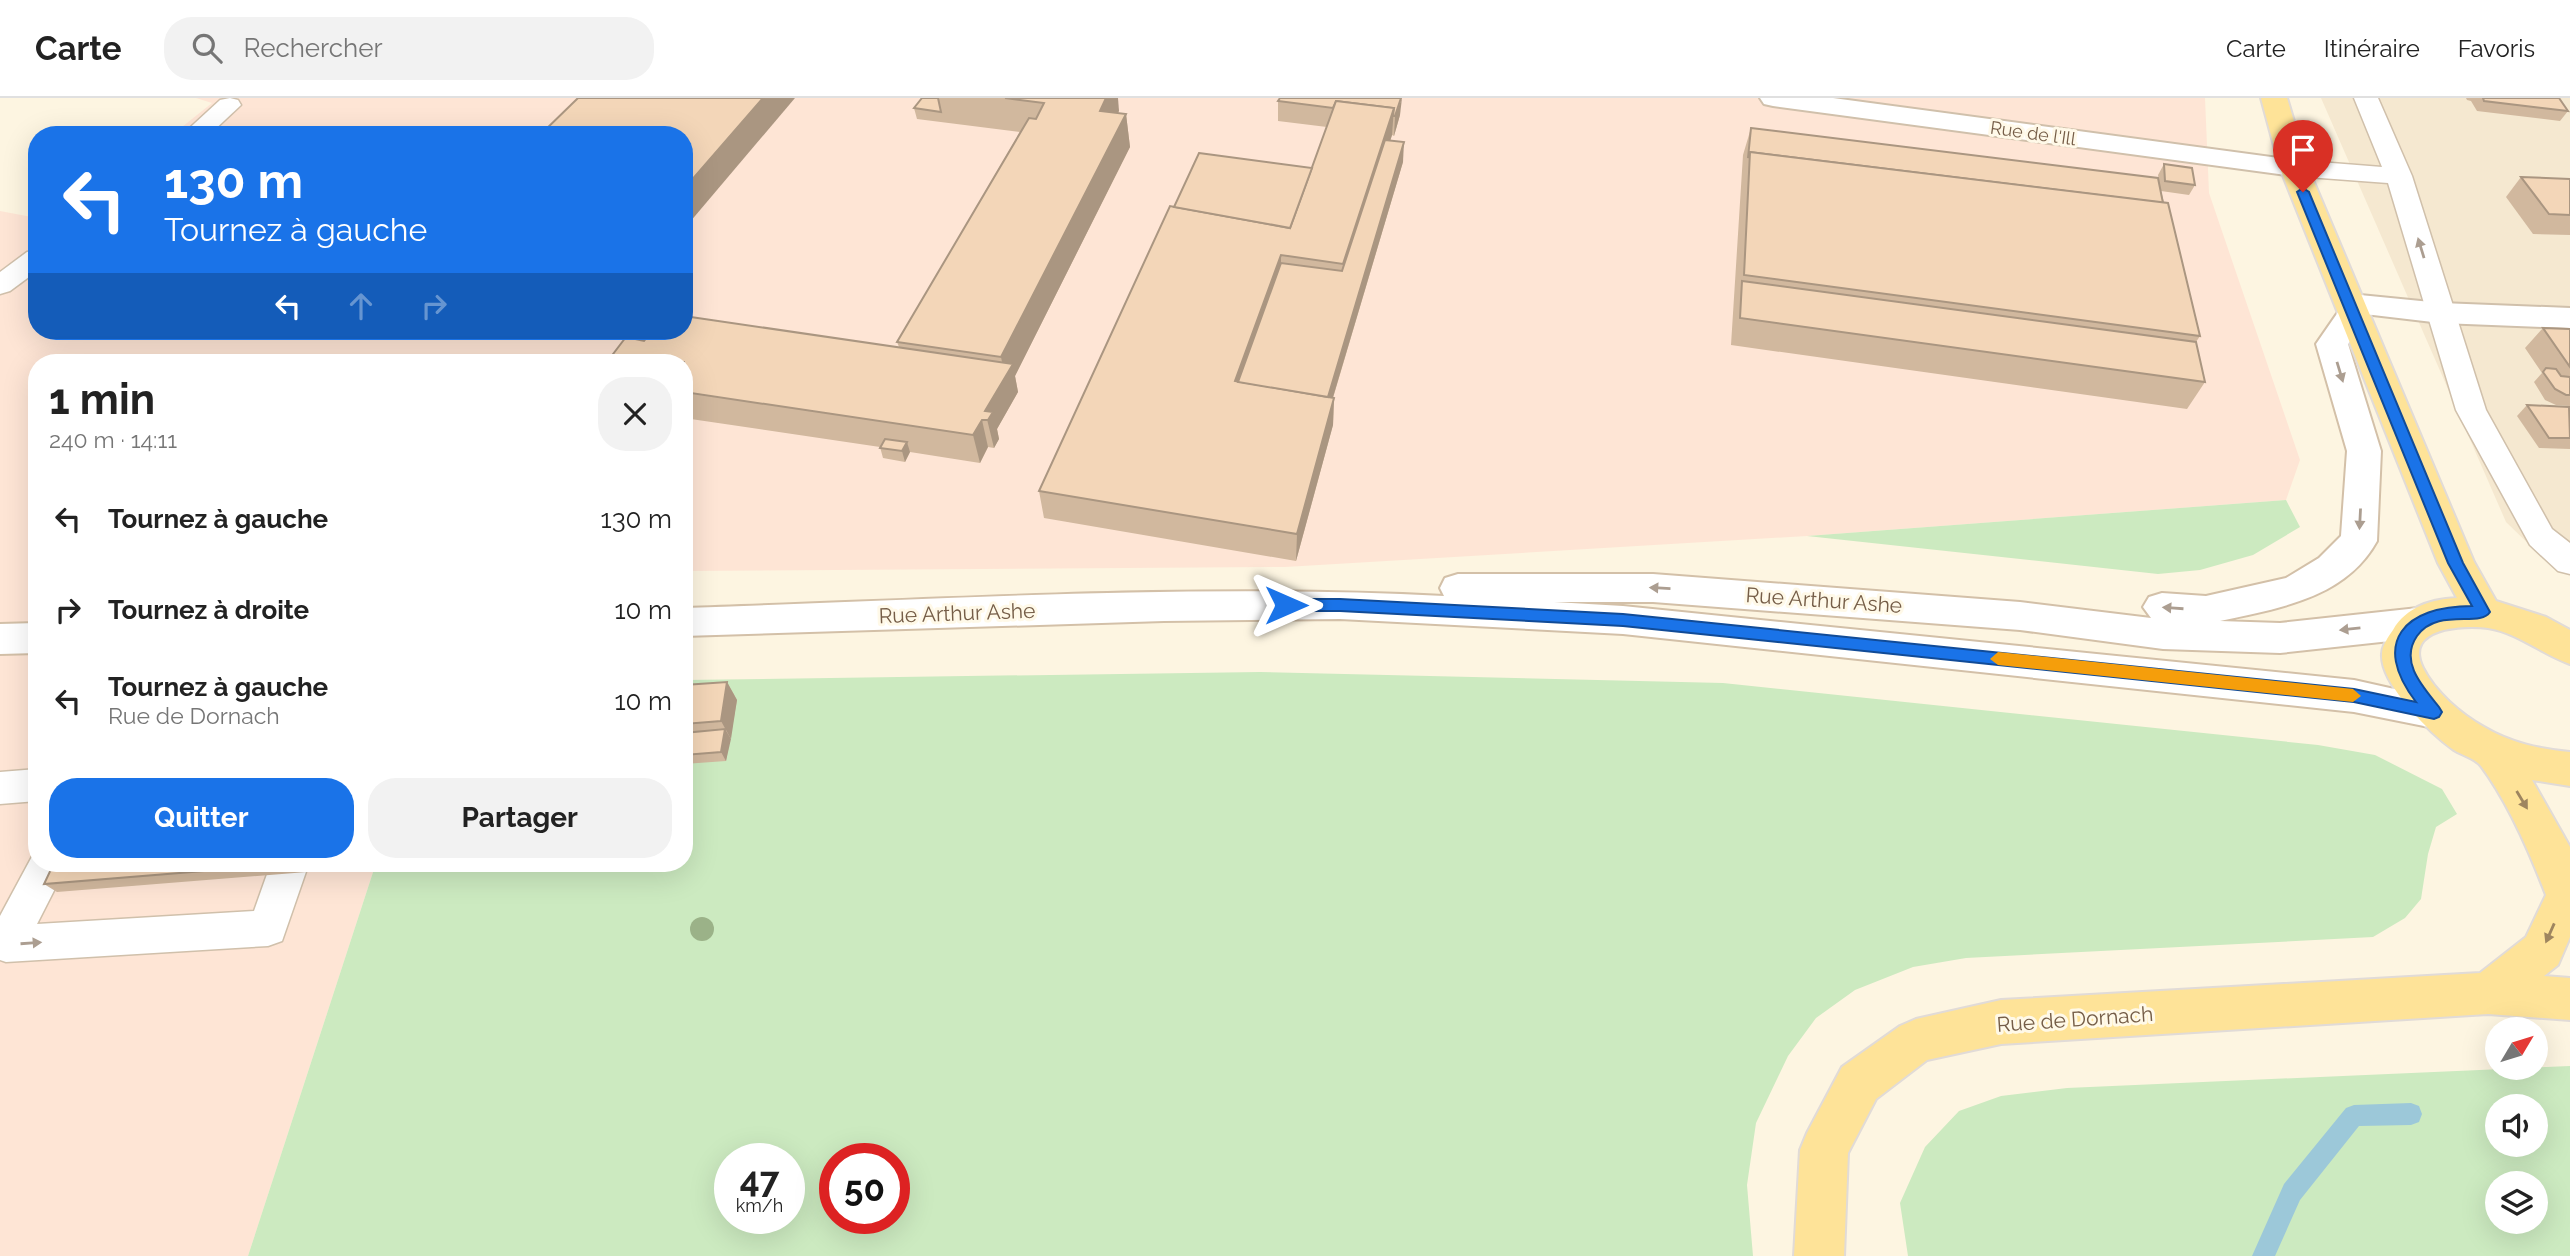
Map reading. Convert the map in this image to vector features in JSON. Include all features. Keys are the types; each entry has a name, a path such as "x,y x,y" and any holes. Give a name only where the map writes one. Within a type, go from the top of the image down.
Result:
{"main road":[{"name":"Rue de l'Ill","path":"1773,98 2294,168"},
{"path":"2274,98 2294,168 2456,563 2483,612"},
{"path":"2352,308 2570,318"},
{"path":"1728,593 1790,579 1864,579 2079,601 2206,610 2296,590 2332,568 2359,541 2364,451 2332,344 2352,308"},
{"name":"Rue Arthur Ashe","path":"1230,606 1327,590 1612,587 1728,593 2020,616 2163,634 2280,638 2418,623"},
{"name":"Rue Arthur Ashe","path":"693,622 1340,605 1623,620 2354,696 2434,712"},
{"path":"2570,649 2533,627 2483,612 2445,612 2418,623 2404,643 2401,656 2412,684 2434,712 2454,730 2495,753 2538,767 2570,769"},
{"path":"0,639 28,638"},
{"path":"2488,993 2542,951 2567,895 2549,847 2495,753"},
{"name":"Rue de Dornach","path":"1819,1256 1824,1150 1860,1083 1916,1041 2001,1022 2488,993 2570,999"}],"lane":[{"path":"2367,98 2399,176 2470,410 2541,537 2570,562"},
{"path":"204,126 229,105"},
{"path":"2294,168 2399,176"},
{"path":"0,285 28,265"},
{"path":"0,788 28,786"},
{"path":"44,872 6,944 268,928 287,872"}],"shaded area":[{"path":"196,98 2205,98 2209,193 2300,460 2286,500 1807,536 1285,567 693,571 693,354 28,354 28,872 373,872 248,1256 0,1256 0,211 28,216 28,340 693,340 693,126 183,126 212,103"},
{"path":"2321,98 2570,98 2570,562 2547,562 2506,522"}],"green space":[{"path":"2286,500 2300,527 2253,555 2200,570 2158,574 1807,536"},
{"path":"1260,672 1723,683 2318,745 2375,755 2442,789 2457,814 2436,827 2428,854 2421,899 2405,918 2373,937 1966,958 1913,967 1855,990 1816,1018 1788,1056 1756,1123 1747,1185 1753,1256 248,1256 373,872 693,872 693,680"},
{"path":"2570,1066 2570,1256 1908,1256 1900,1203 1925,1147 1959,1111 2001,1096 2067,1088 2485,1070 2485,1080 2548,1080 2548,1067"}],"building":[{"path":"578,98 763,98 693,179 693,126 549,126"},
{"path":"922,98 938,98 941,112 914,108"},
{"path":"1005,98 1106,98 1100,111 1126,114 1001,357 897,342 1029,118 1036,119 1044,103"},
{"path":"1280,98 1401,98 1393,116 1394,108 1336,101 1333,108 1278,101"},
{"path":"2483,98 2559,98 2568,111 2484,101"},
{"path":"1336,101 1394,108 1343,264 1281,255 1235,381 1334,398 1297,534 1039,491 1170,206 1290,228"},
{"path":"1751,128 2158,178 2163,203 1750,152 1748,158"},
{"path":"1385,140 1404,142 1328,397 1238,382 1281,263 1342,271"},
{"path":"1750,152 2168,203 2200,336 1744,275"},
{"path":"1199,153 1312,168 1290,228 1174,207"},
{"path":"2164,164 2192,168 2195,185 2165,181"},
{"path":"2521,177 2570,179 2570,215 2549,214"},
{"path":"1742,281 2196,342 2205,382 1740,318"},
{"path":"693,317 1013,364 985,411 993,412 988,420 982,420 973,435 693,393 693,354 613,354 624,340 693,340"},
{"path":"2543,328 2570,329 2570,367"},
{"path":"2546,368 2556,369 2561,376 2570,377 2570,395 2555,389 2543,372"},
{"path":"2527,405 2569,407 2570,438 2549,438"},
{"path":"885,439 907,442 902,451 880,448"},
{"path":"727,682 721,721 693,723 693,684"},
{"path":"725,729 721,752 693,754 693,732"},
{"path":"50,872 192,872 44,884"}],"waterway":[{"path":"2263,1256 2292,1192 2354,1116 2411,1114"}],"slow traffic":[{"path":"1998,659 2353,696"}],"route":[{"path":"1286,605 1340,605 1623,620 2354,696 2434,712 2412,684 2401,656 2404,643 2418,623 2432,617 2445,612 2483,612 2456,563 2303,192"}]}
